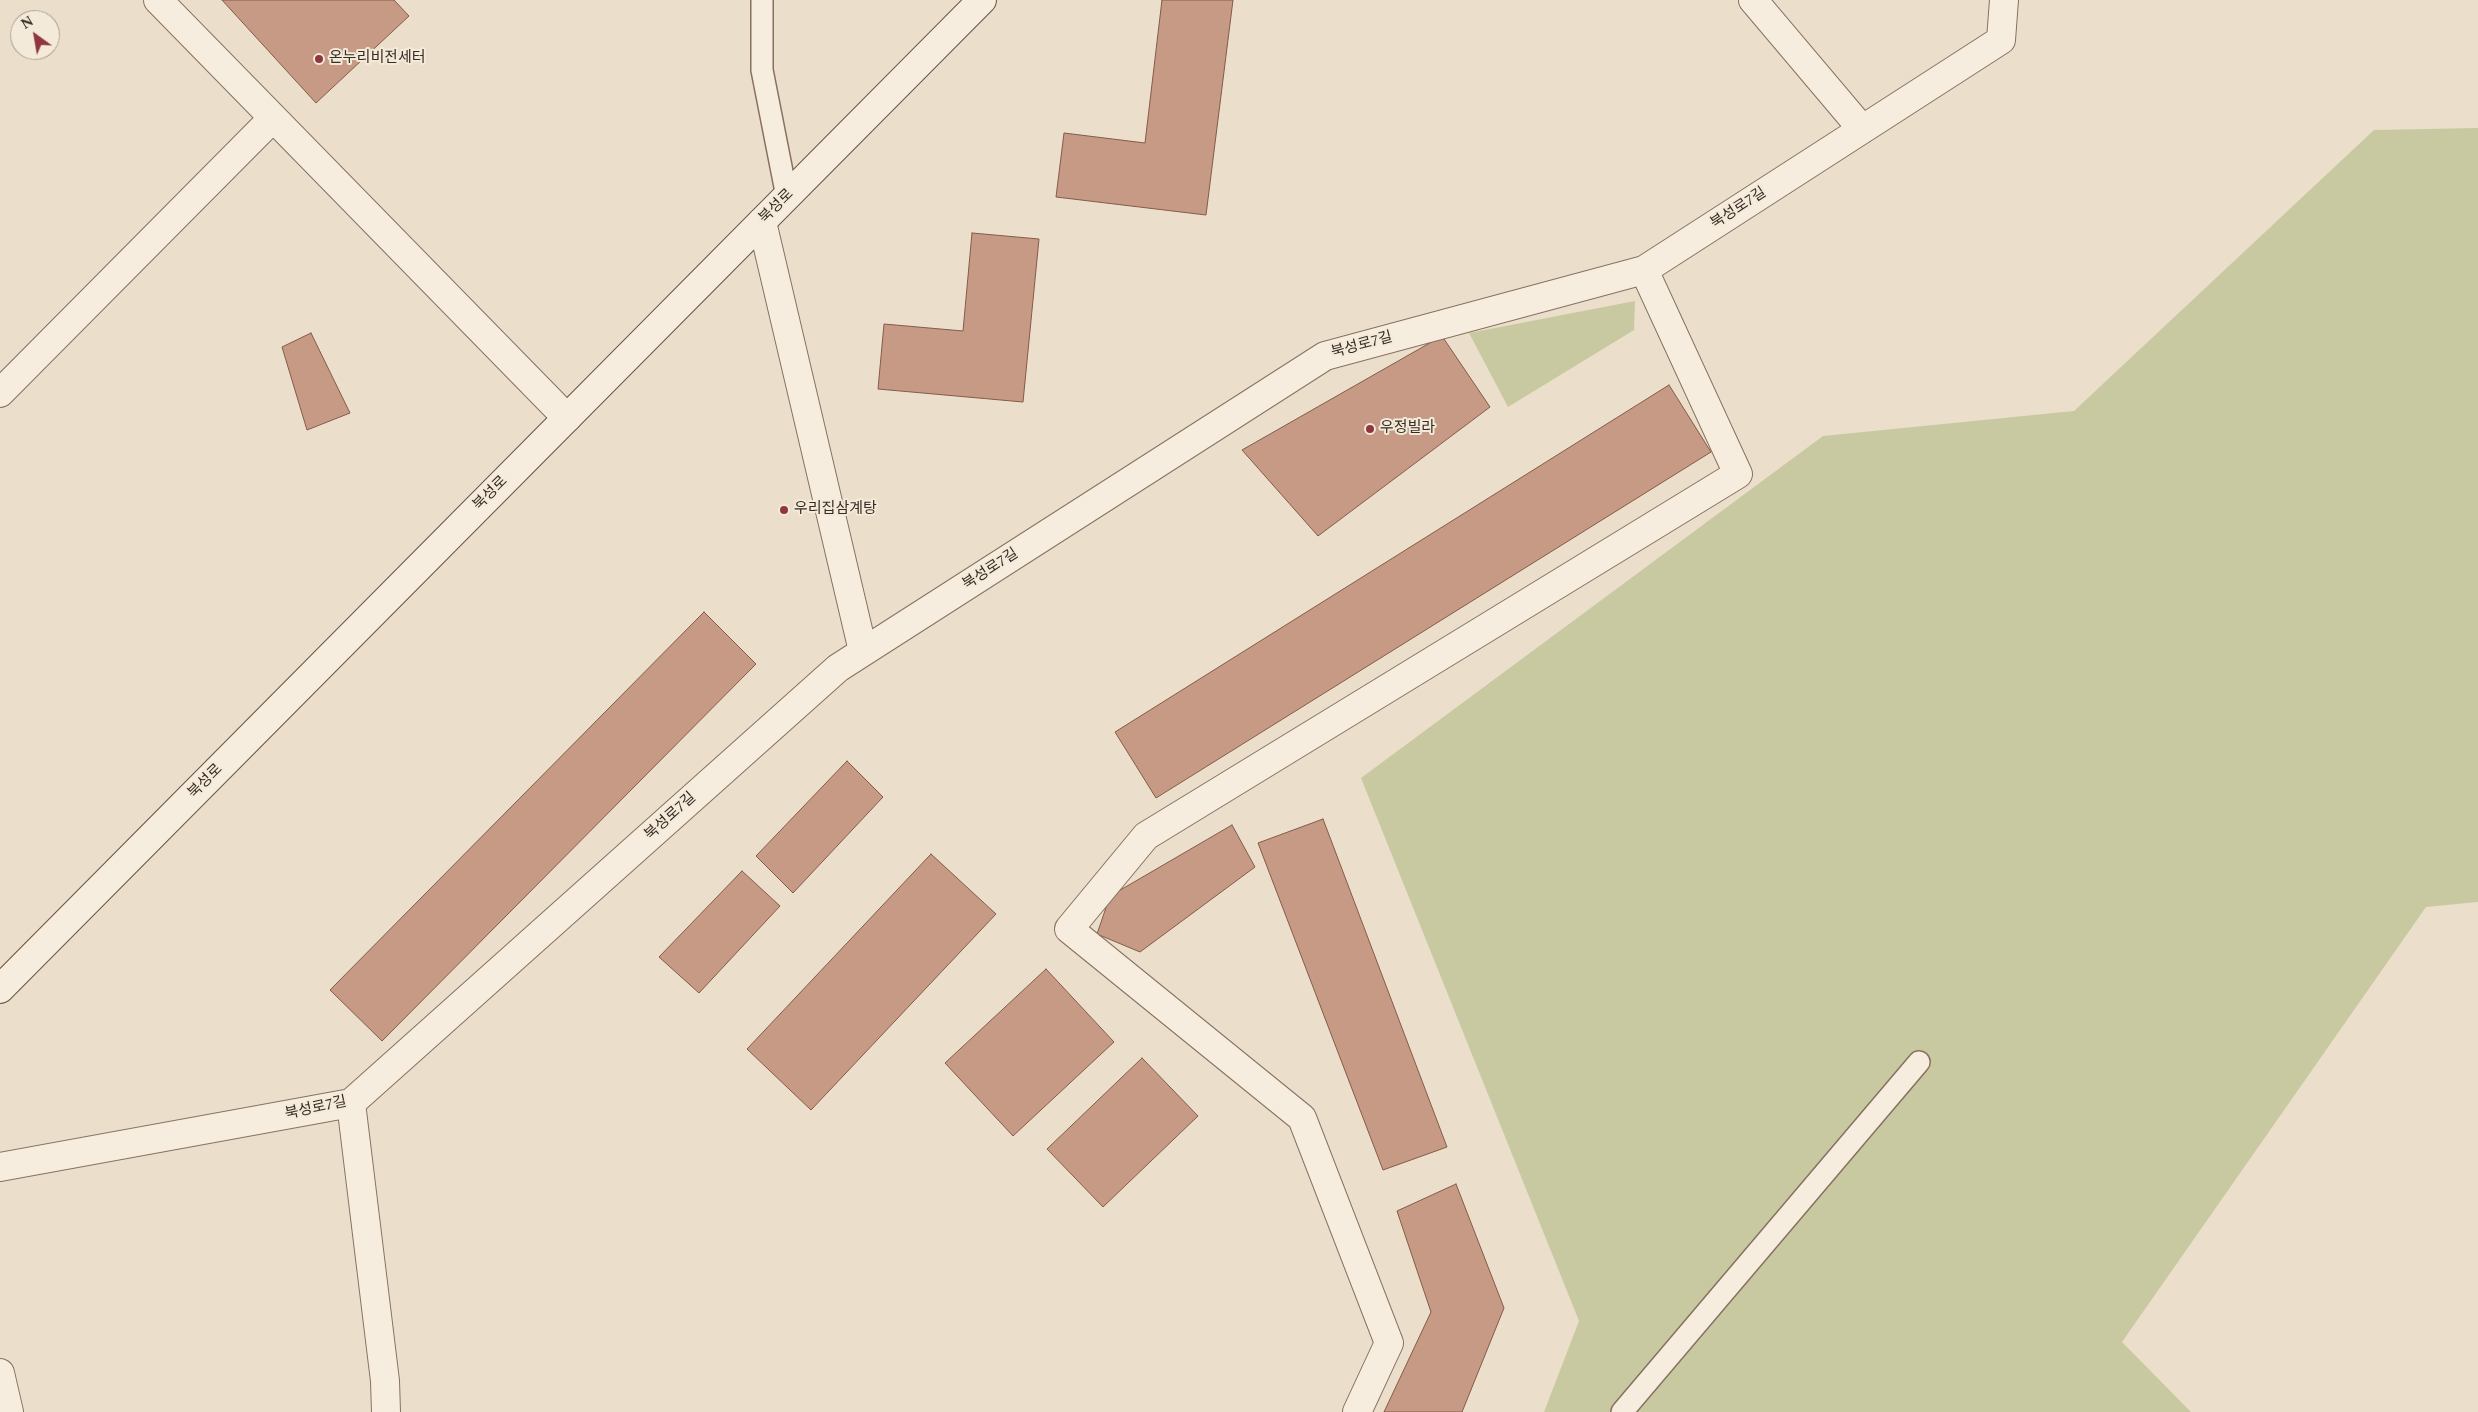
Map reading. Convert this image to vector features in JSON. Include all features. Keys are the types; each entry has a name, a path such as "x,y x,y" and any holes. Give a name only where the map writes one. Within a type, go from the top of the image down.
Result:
{"street":[{"path":"158,0 567,418"},
{"name":"북성로","path":"0,989 982,0"},
{"path":"1753,0 1862,129"},
{"name":"북성로7길","path":"0,1167 351,1103 838,668 863,651 1325,356 1644,270 2000,40 2004,0"},
{"path":"0,393 273,118"},
{"path":"762,222 863,651"},
{"path":"1357,1412 1389,1343 1302,1118 1069,929 1146,836 1738,474 1644,270"},
{"path":"351,1103 385,1381 386,1412"},
{"path":"0,1373 9,1412"}],"lane":[{"path":"762,0 762,70 787,198"},
{"path":"1622,1412 1919,1062"}],"green space":[{"path":"2478,128 2478,902 2426,907 2122,1342 2191,1412 1544,1412 1579,1321 1361,778 1823,436 2074,411 2374,130"},
{"path":"1635,301 1634,330 1508,407 1469,333"}],"building":[{"name":"온누리비전세터","path":"222,0 394,0 409,16 316,103"},
{"path":"1162,0 1233,0 1206,215 1056,197 1064,133 1145,143"},
{"path":"972,233 1039,239 1023,402 878,389 884,324 963,331"},
{"path":"311,333 350,413 307,430 282,347"},
{"name":"우정빌라","path":"1442,336 1490,407 1318,536 1242,450"},
{"path":"1669,385 1711,452 1156,798 1115,732"},
{"path":"704,612 756,664 382,1041 330,990"},
{"path":"847,761 883,797 793,893 756,856"},
{"path":"1323,819 1447,1147 1383,1170 1258,843"},
{"path":"1232,825 1255,867 1140,952 1097,934 1110,896"},
{"path":"931,854 996,914 811,1110 747,1049"},
{"path":"742,871 780,906 699,993 659,957"},
{"path":"1046,969 1114,1042 1013,1136 945,1063"},
{"path":"1142,1058 1198,1116 1103,1207 1047,1149"},
{"path":"1456,1184 1504,1308 1462,1412 1384,1412 1431,1312 1397,1211"}],"place":[{"name":"온누리비전세터","path":"319,59"},
{"name":"우정빌라","path":"1370,429"},
{"name":"우리집삼계탕","path":"784,510"}]}
